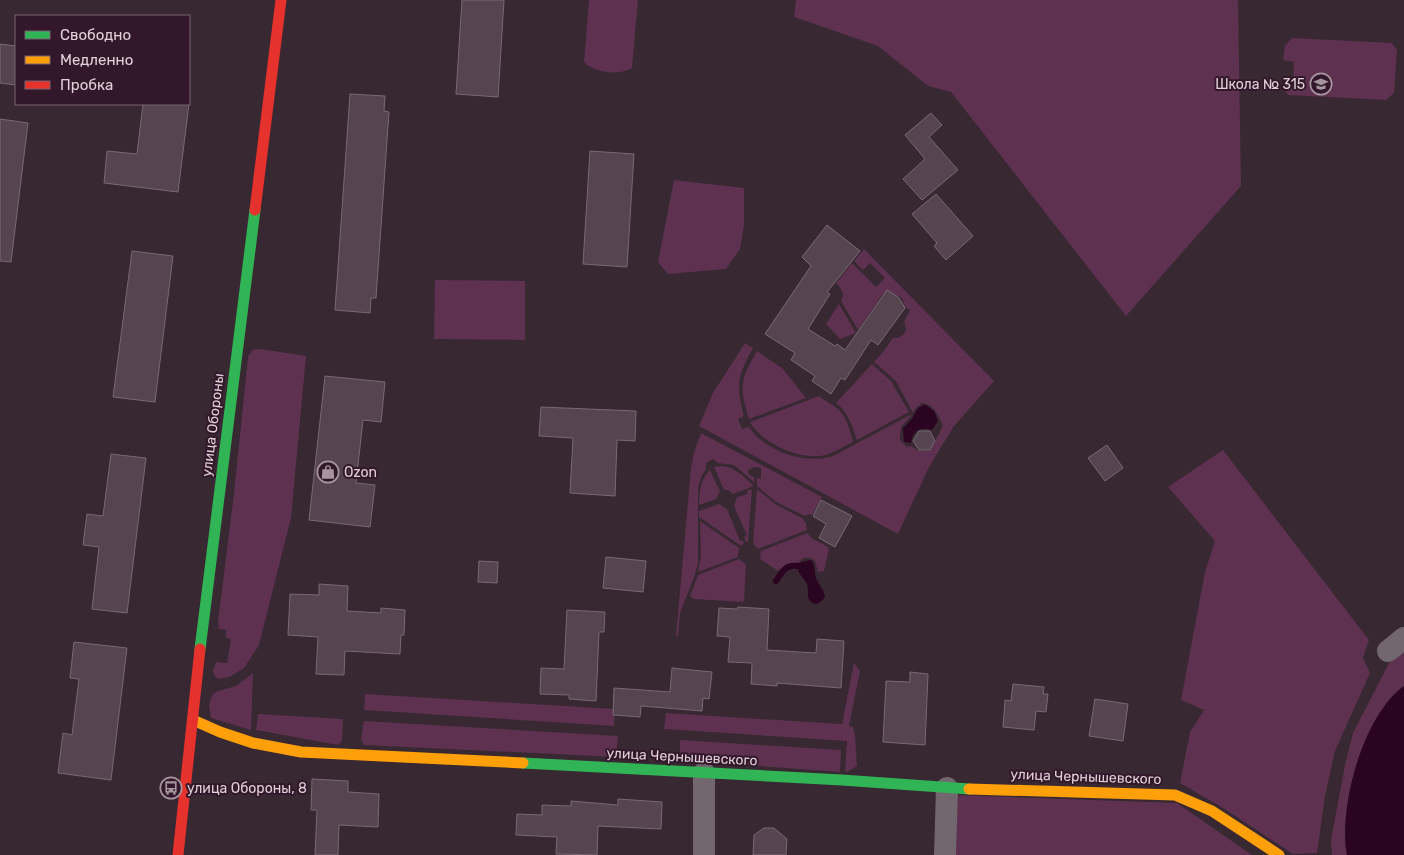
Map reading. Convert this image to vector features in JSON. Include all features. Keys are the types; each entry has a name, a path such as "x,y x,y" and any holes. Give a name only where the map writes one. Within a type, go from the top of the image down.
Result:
{"street":[{"name":"улица Обороны","path":"178,855 201,642 281,0"},
{"name":"улица Чернышевского","path":"193,720 220,732 253,743 301,752 842,780 946,788 1175,795 1212,811 1279,855"},
{"path":"704,773 704,855"},
{"path":"945,855 946,788"}],"shaded area":[{"path":"589,0 638,0 632,68 614,73 594,69 584,62"},
{"path":"796,0 1238,0 1241,186 1126,316 951,92 928,86 878,46 794,17"},
{"path":"1292,38 1392,43 1397,50 1394,93 1386,100 1288,95 1282,85 1293,85 1294,62 1283,60 1285,46"},
{"path":"674,180 744,188 744,226 740,249 726,269 668,274 658,262"},
{"path":"864,249 994,381 954,426 929,467 898,534 699,426 713,393 745,343 753,348 741,374 739,389 744,416 738,419 742,429 749,427 756,436 776,450 810,459 833,456 910,415 901,427 900,440 907,447 911,446 919,451 930,451 943,426 938,414 933,408 922,403 913,413 896,381 874,362 893,338 904,334 906,327 904,322 910,310 905,307 902,298 883,294 858,330 841,301 842,292 836,283 852,263 876,287 885,278 870,263 863,270 854,261"},
{"path":"435,280 525,281 525,340 434,339"},
{"path":"839,304 856,333 840,339 826,324"},
{"path":"261,349 306,356 291,518 259,645 244,668 229,677 218,679 214,675 213,670 216,662 227,663 231,639 226,638 226,630 219,629 218,622 248,357 252,350"},
{"path":"757,351 783,369 806,398 749,419 744,399 743,384 747,369"},
{"path":"872,364 891,381 909,412 857,440 847,415 836,403"},
{"path":"819,396 836,407 844,416 853,442 829,454 821,456 802,455 781,448 762,437 750,422"},
{"path":"923,405 934,411 938,421 932,430 920,429 917,431 913,435 911,443 904,442 903,428 912,419 917,409"},
{"path":"701,433 822,497 812,515 805,516 776,502 757,486 757,478 761,479 761,468 754,467 748,470 749,475 754,477 754,482 734,465 718,463 713,459 706,463 706,469 701,477 698,488 698,564 680,613 678,636 676,636 691,468 694,452"},
{"path":"1223,450 1369,640 1363,658 1370,673 1335,751 1325,796 1317,853 1293,854 1223,808 1180,783 1190,732 1204,710 1181,700 1205,572 1215,541 1168,487"},
{"path":"723,466 739,473 753,485 752,487 733,494 728,490 724,490 714,467"},
{"path":"710,470 720,491 716,499 699,505 701,486"},
{"path":"757,489 775,504 802,518 806,523 807,530 758,549 753,544"},
{"path":"748,490 752,490 748,541 746,542 744,537 747,535 734,506 737,497 747,494"},
{"path":"719,504 727,509 740,541 744,543 741,546 699,517 699,511"},
{"path":"700,521 739,548 738,557 698,572 701,556"},
{"path":"807,533 813,539 828,547 824,571 818,572 815,561 808,558 802,559 798,563 787,564 778,571 760,559 761,551"},
{"path":"739,559 746,565 744,601 694,599 690,596 698,575"},
{"path":"811,560 816,578 825,595 816,604 810,601 807,584 798,570 801,562"},
{"path":"1404,649 1404,686 1389,700 1377,718 1366,740 1350,789 1345,835 1347,855 1332,855 1331,840 1353,733 1389,663"},
{"path":"854,663 860,671 849,726 853,727 855,735 857,766 847,772 845,771 847,741 664,729 666,713 842,724"},
{"path":"253,673 251,730 211,718 209,705 212,695 218,691 236,686"},
{"path":"1404,686 1404,855 1347,855 1345,835 1346,813 1357,764 1377,718 1389,700"},
{"path":"365,694 615,709 614,726 364,710"},
{"path":"258,714 343,719 342,741 338,745 256,730"},
{"path":"364,721 618,736 616,757 364,745 361,739"},
{"path":"680,740 841,750 840,772 680,760"},
{"path":"956,795 1177,803 1252,855 953,855"}],"building":[{"path":"462,0 504,0 498,97 456,94"},
{"path":"0,44 15,46 15,85 0,83"},
{"path":"350,94 385,96 384,111 389,112 376,298 371,298 370,313 335,310"},
{"path":"143,105 189,105 178,192 104,183 107,151 137,154"},
{"path":"931,113 942,125 929,137 958,170 922,200 903,179 925,159 905,135"},
{"path":"0,119 28,123 11,262 0,261"},
{"path":"590,151 634,154 627,267 583,264"},
{"path":"936,194 973,236 946,260 934,246 937,243 912,214"},
{"path":"827,225 860,251 827,292 830,294 808,329 845,350 887,290 899,298 905,308 878,345 871,340 845,380 841,378 831,394 812,381 815,376 791,360 795,353 765,334 811,266 802,257"},
{"path":"132,251 173,256 155,402 113,397"},
{"path":"325,376 385,382 381,422 363,420 356,483 375,485 370,527 309,520"},
{"path":"541,407 636,411 635,441 617,440 615,496 570,493 573,438 539,436"},
{"path":"919,431 930,431 935,441 930,450 919,450 913,441"},
{"path":"1107,445 1123,468 1105,481 1088,458"},
{"path":"111,454 146,458 127,613 92,609 99,547 83,545 87,514 103,516"},
{"path":"821,500 852,516 835,547 819,538 826,524 813,516"},
{"path":"606,557 646,561 643,592 603,588"},
{"path":"479,561 498,562 497,583 478,582"},
{"path":"319,584 348,586 347,611 381,613 381,608 405,610 404,635 401,635 400,654 345,651 344,675 316,674 318,637 288,635 290,594 319,595"},
{"path":"738,607 769,609 767,650 816,653 817,639 844,641 841,688 777,683 777,686 751,684 752,663 728,662 730,637 717,636 719,608 737,609"},
{"path":"567,610 605,612 604,632 599,632 596,701 569,699 569,695 540,694 541,668 564,669"},
{"path":"74,642 127,648 111,780 58,773 63,733 72,735 79,679 70,678"},
{"path":"672,668 712,672 709,699 703,698 702,711 641,706 640,717 613,715 614,688 670,692"},
{"path":"910,672 928,674 925,745 883,742 886,681 910,682"},
{"path":"1013,684 1044,687 1043,694 1048,694 1046,712 1036,711 1034,730 1003,727 1005,700 1011,701"},
{"path":"1095,699 1128,704 1123,741 1089,736"},
{"path":"312,779 348,781 348,792 379,794 378,827 339,825 338,855 315,855 317,810 311,810"},
{"path":"618,799 662,802 661,829 598,826 597,855 556,854 557,837 516,835 517,814 542,815 542,805 571,806 571,801 618,805"},
{"path":"764,828 774,828 787,839 786,855 753,855 754,835"}],"waterway":[{"path":"776,581 787,567 799,566"}],"traffic: fast":[{"path":"200,649 255,210"},
{"path":"523,763 842,780 969,789"}],"traffic: slow":[{"path":"193,720 220,732 253,743 301,752 523,763"},
{"path":"969,789 1175,795 1212,811 1279,855"}],"traffic: jam":[{"path":"255,210 281,0"},
{"path":"178,855 200,649"}],"place":[{"name":"Школа № 315","path":"1321,84"},
{"name":"Ozon","path":"328,472"},
{"name":"улица Обороны, 8","path":"171,788"}]}
